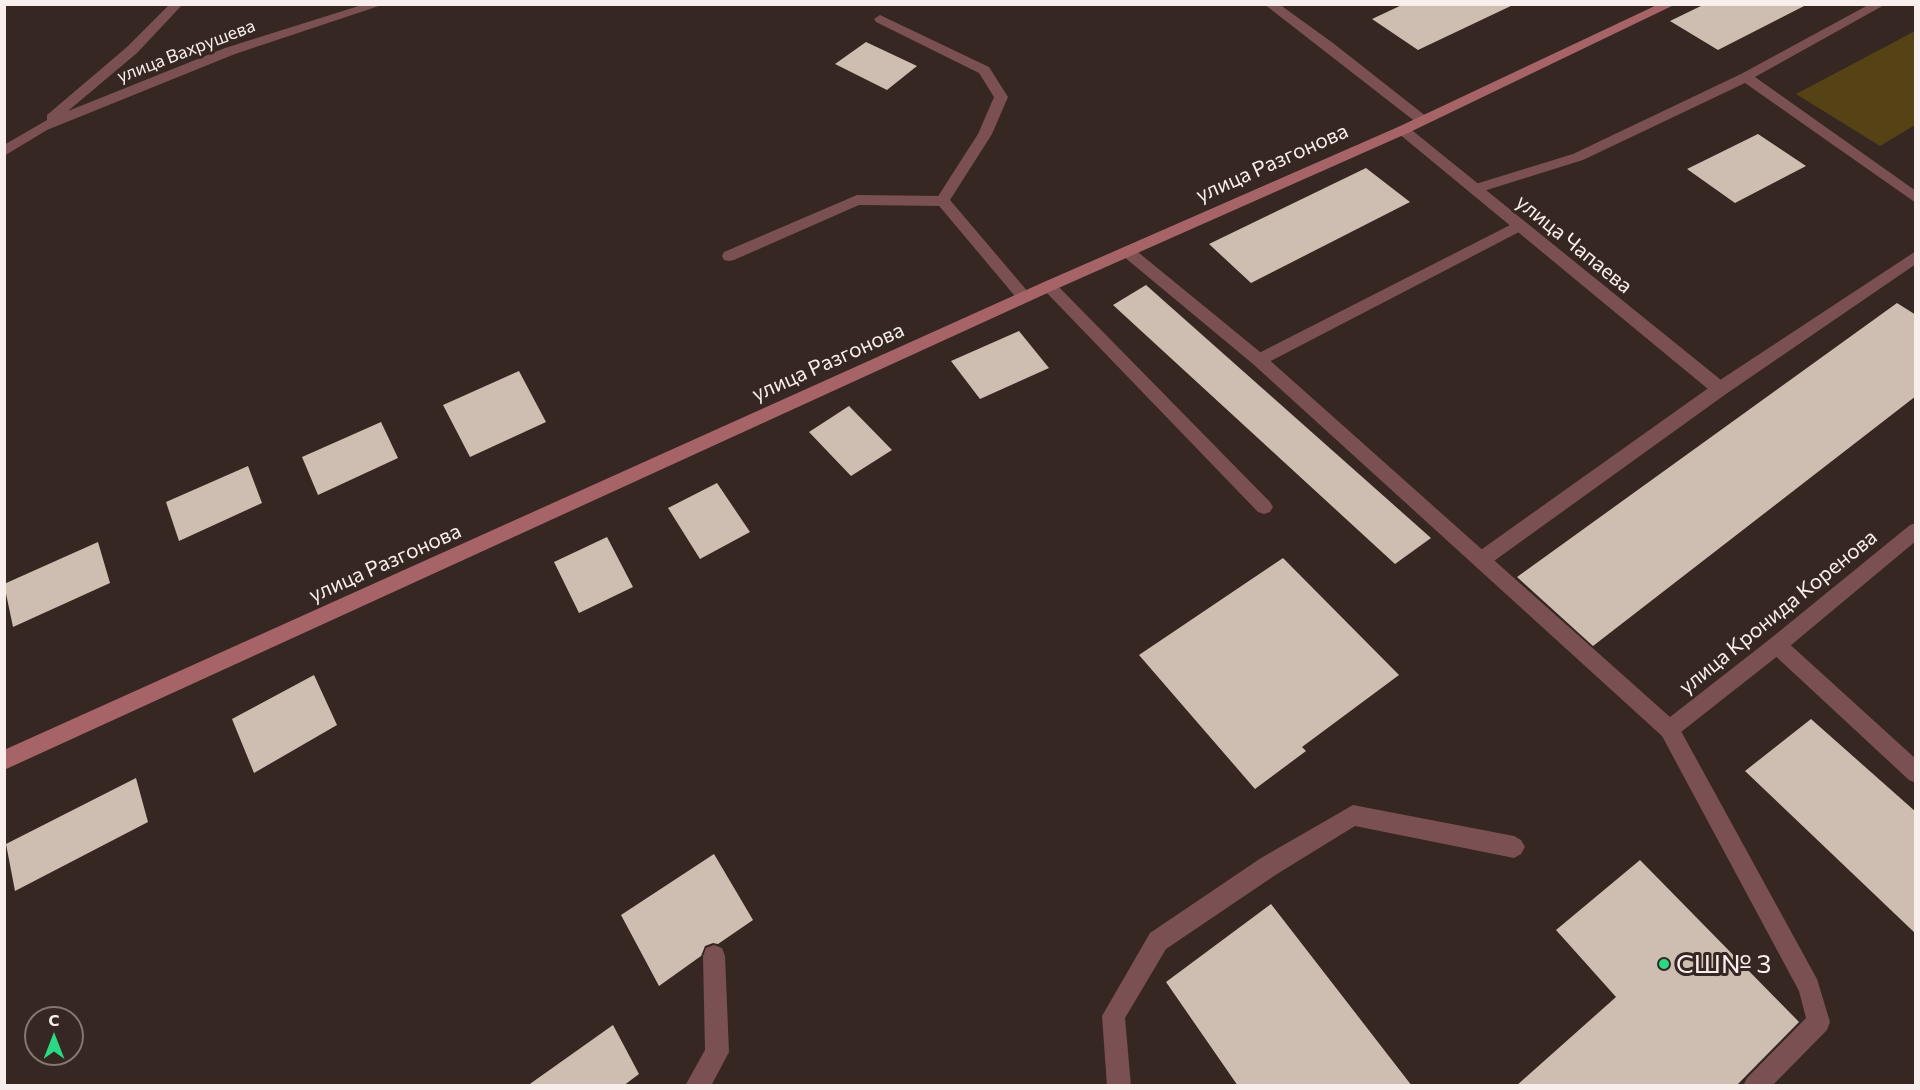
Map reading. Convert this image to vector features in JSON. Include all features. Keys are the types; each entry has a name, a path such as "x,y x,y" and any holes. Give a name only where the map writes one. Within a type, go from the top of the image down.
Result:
{"street":[{"name":"улица Вахрушева","path":"4,152 42,127 132,50 177,4"},
{"name":"улица Вахрушева","path":"42,127 230,51 380,4"},
{"path":"1270,4 1422,120"},
{"name":"улица Разгонова","path":"4,760 1024,297 1403,130 1670,4"},
{"path":"1474,189 1578,157 1746,77 1880,4"},
{"path":"880,19 984,70 1001,97 985,134 942,201"},
{"path":"1746,77 1916,198"},
{"name":"улица Чапаева","path":"1403,130 1720,389"},
{"path":"729,256 857,200 942,201 1024,297"},
{"path":"1259,360 1518,225"},
{"path":"1128,252 1259,360 1669,729 1809,987 1819,1022 1755,1086"},
{"path":"1481,560 1720,389 1916,256"},
{"path":"1049,286 1264,507"},
{"name":"улица Кронида Коренова","path":"1669,729 1778,645 1916,530"},
{"path":"1778,645 1916,772"},
{"path":"1119,1086 1113,1016 1158,941 1269,866 1353,815 1514,847"},
{"path":"697,1086 717,1052 714,956"}],"shaded area":[{"path":"1915,31 1915,125 1880,146 1796,94"}],"building":[{"path":"1404,4 1515,4 1418,50 1372,19"},
{"path":"1705,4 1808,4 1718,50 1670,21"},
{"path":"866,42 917,66 887,90 835,64"},
{"path":"1758,134 1806,166 1735,203 1687,169"},
{"path":"1366,168 1410,202 1251,283 1209,244"},
{"path":"1146,285 1431,538 1395,564 1113,305"},
{"path":"1897,303 1916,315 1916,396 1593,646 1517,577"},
{"path":"1019,331 1049,368 980,399 951,361"},
{"path":"519,371 546,422 470,457 443,405"},
{"path":"849,406 892,450 851,476 809,432"},
{"path":"381,422 398,458 318,495 302,457"},
{"path":"248,466 262,503 179,541 166,502"},
{"path":"717,483 750,532 700,559 668,508"},
{"path":"607,537 633,587 579,613 554,562"},
{"path":"98,542 110,583 13,627 4,584"},
{"path":"1283,558 1399,675 1302,747 1306,751 1255,789 1139,655"},
{"path":"314,675 337,725 254,773 232,719"},
{"path":"1811,719 1916,812 1916,934 1745,771"},
{"path":"136,778 148,822 15,891 6,844"},
{"path":"714,854 753,920 718,944 705,946 701,956 659,986 621,915"},
{"name":"СШ№ 3","path":"1640,860 1799,1022 1736,1086 1516,1086 1616,997 1556,930"},
{"path":"1271,904 1412,1086 1238,1086 1166,982"},
{"path":"613,1025 639,1074 623,1086 527,1086"}],"place":[{"name":"СШ№ 3","path":"1664,964"}]}
